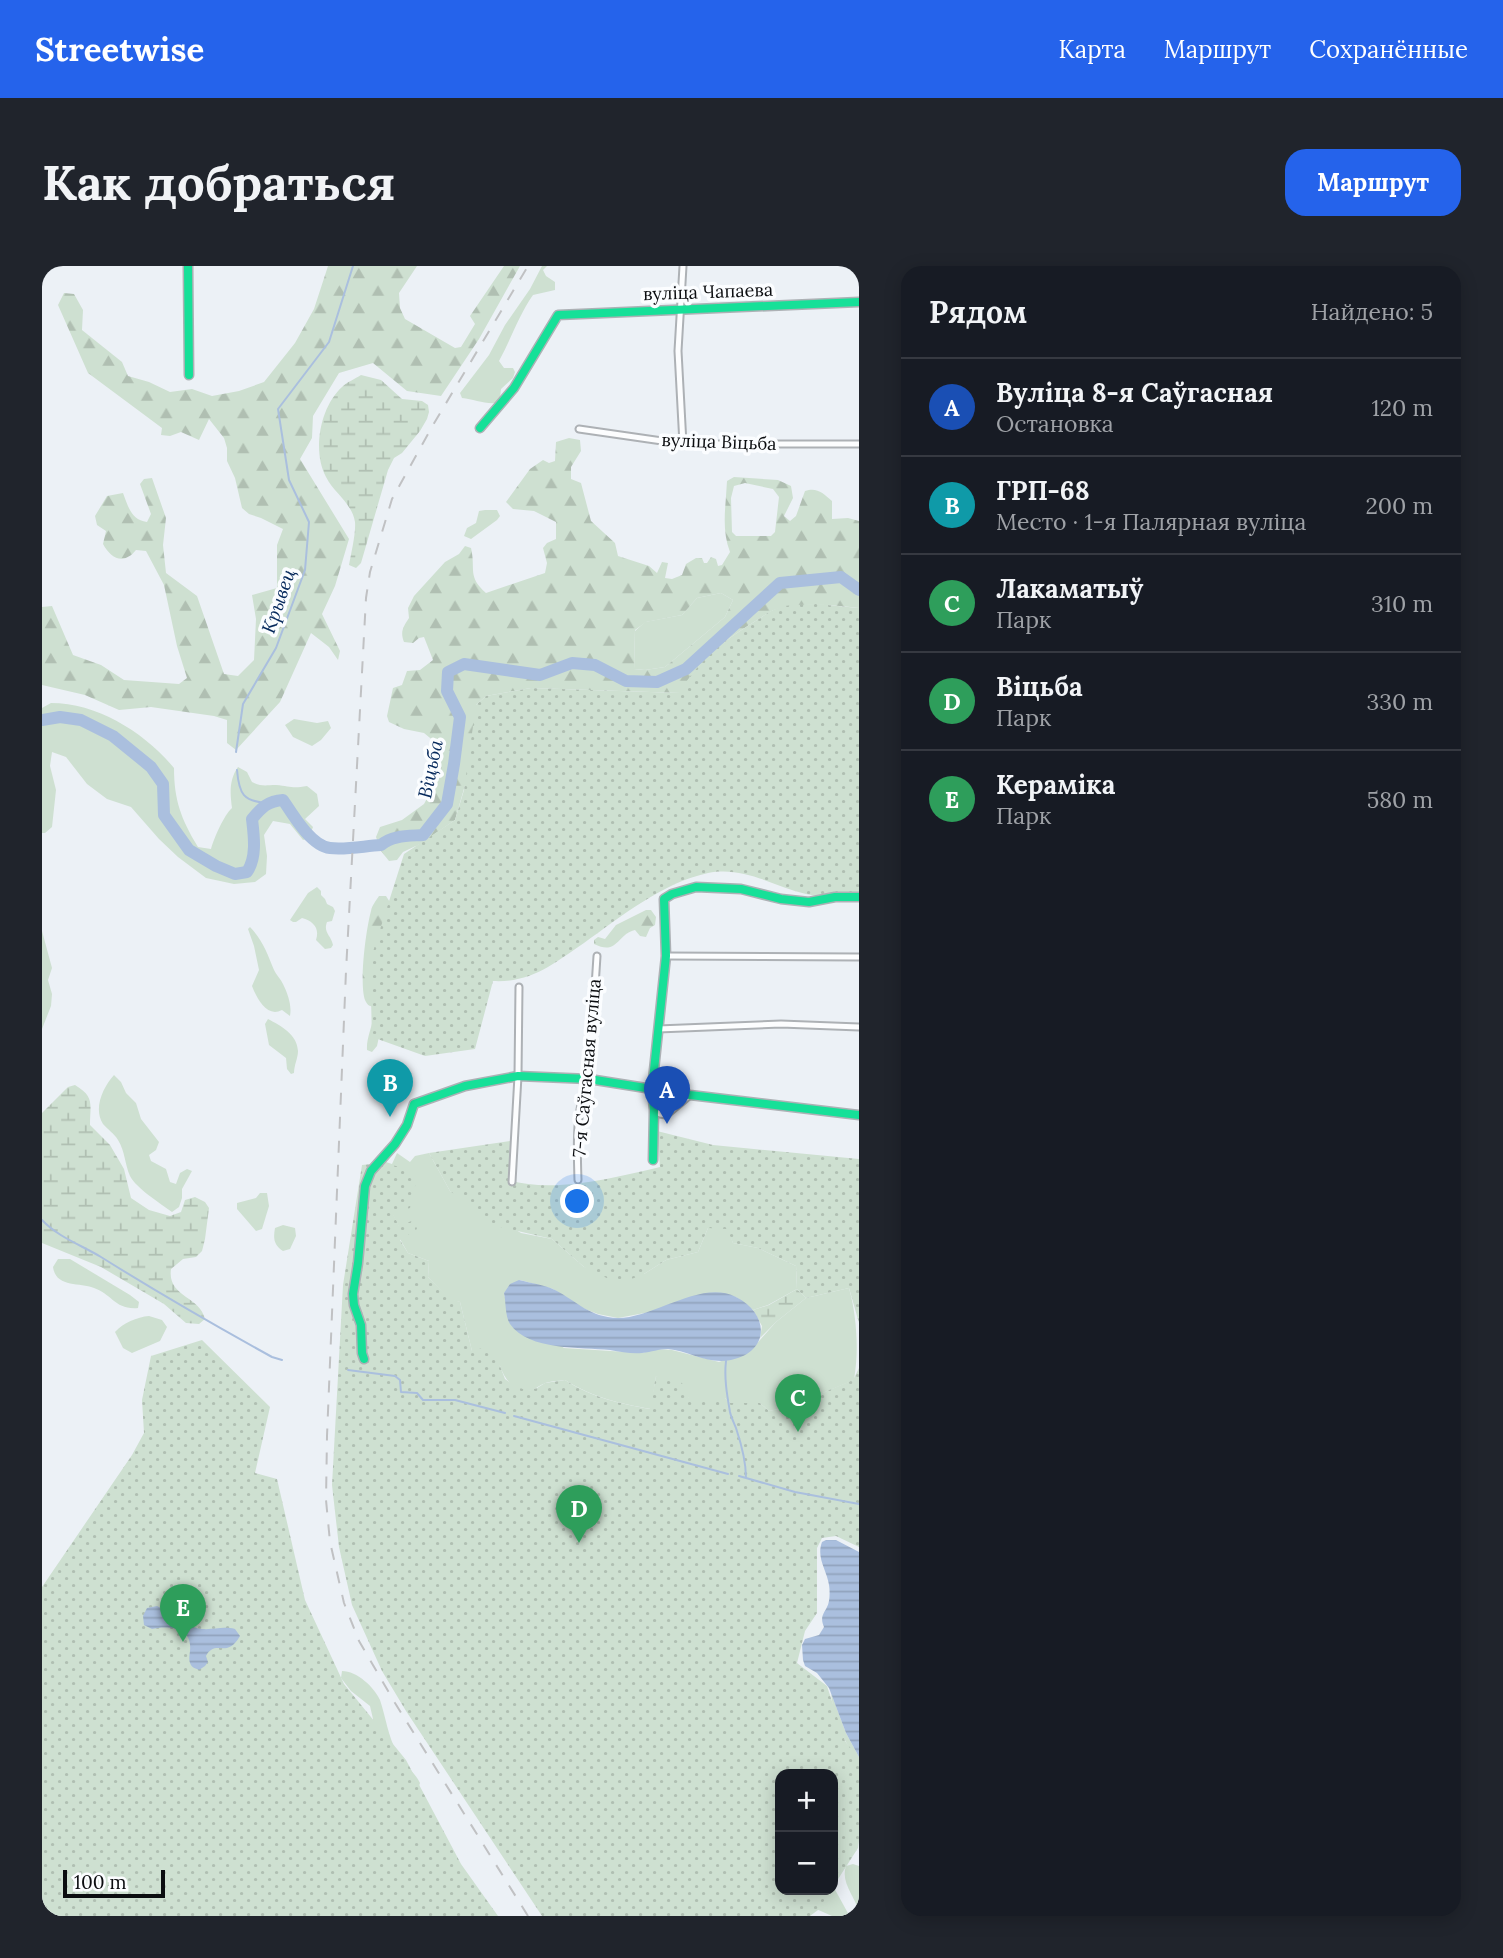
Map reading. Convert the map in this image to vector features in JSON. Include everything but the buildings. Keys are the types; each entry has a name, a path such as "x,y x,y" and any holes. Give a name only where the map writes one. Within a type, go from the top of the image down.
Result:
{"street":[{"path":"188,266 189,375"},
{"path":"683,266 678,351 683,444"},
{"name":"вуліца Чапаева","path":"480,428 498,411 558,315 859,302"},
{"name":"вуліца Віцьба","path":"579,429 683,444 859,444"},
{"path":"653,1160 652,1089 666,956 664,899 696,887 741,889 781,899 809,902 835,897 859,897"},
{"name":"7-я Саўгасная вуліца","path":"578,1180 577,1142 584,1089 589,1079 597,956"},
{"path":"666,956 859,957"},
{"path":"512,1182 518,1076 519,987"},
{"path":"658,1029 781,1024 859,1027"},
{"path":"363,1359 361,1325 353,1294 366,1186 371,1171 407,1125 414,1104 465,1086 518,1076 589,1079 690,1095 859,1115"},
{"path":"654,1110 666,1115 690,1095"}],"green space":[{"path":"328,266 417,266 399,293 400,308 405,319 455,348 461,347 475,324 470,316 504,266 520,266 479,339 441,396 407,391 373,363 339,373 313,416 312,438 300,459 349,539 335,586 322,614 340,651 338,660 329,647 311,633 280,702 236,750 227,743 227,720 151,707 119,710 85,695 42,685 42,607 52,606 73,655 101,665 124,680 179,684 187,678 164,585 146,551 136,550 122,559 110,553 103,544 106,531 97,525 95,516 107,496 123,493 134,515 147,522 151,514 140,484 144,479 152,478 166,518 163,545 166,573 197,596 224,674 238,676 254,660 256,619 252,595 277,588 277,545 283,529 249,514 242,508 235,478 227,461 224,438 209,419 199,440 181,432 170,436 161,435 162,428 88,373 58,305 64,293 74,294 83,310 82,330 122,362 128,376 170,392 192,389 212,396 239,391 264,382 295,343 314,309"},
{"path":"542,266 547,266 543,270 546,276 555,282 555,290 533,295 499,361 504,368 513,368 513,378 501,389 496,403 462,398 460,393 489,355"},
{"path":"361,375 381,380 402,399 422,401 428,405 429,412 420,431 402,453 394,458 388,470 361,563 356,568 349,565 355,532 353,515 326,477 319,442 324,417 334,396 344,385"},
{"path":"569,438 580,440 581,451 571,467 571,479 581,483 591,521 615,543 618,556 649,566 657,573 662,562 668,563 665,578 672,579 682,575 686,564 696,558 702,558 704,563 707,563 711,557 716,559 718,566 722,565 730,552 725,526 727,481 734,477 778,480 791,486 793,498 784,516 790,521 796,516 805,491 820,492 832,501 832,519 848,518 859,521 859,608 808,605 771,611 712,653 695,670 680,693 531,688 486,696 476,705 480,733 455,820 403,852 397,860 389,861 381,851 376,837 380,827 402,820 424,804 439,776 435,742 424,733 404,729 389,722 387,716 393,688 402,685 407,671 420,670 433,660 424,637 413,643 404,642 402,632 409,618 408,608 414,596 445,562 459,554 465,546 471,548 474,577 486,593 545,573 547,563 543,548 556,539 556,522 534,511 513,509 506,502 530,469 543,460 549,463 555,461 556,442","holes":["745,483 773,489 779,497 775,532 771,536 736,536 732,532 731,498 734,486","721,593 733,600 725,617 665,667 634,669 635,630 646,622 682,615 697,598"]},
{"path":"497,510 500,516 471,539 464,536 467,528 476,523 479,511"},
{"path":"721,593 733,600 725,617 665,667 634,669 635,631 645,622 682,615 697,598"},
{"path":"816,604 859,608 859,894 812,895 746,874 708,873 659,892 542,970 519,979 493,981 475,1049 425,1056 372,1037 370,961 404,854 455,820 464,790 476,705 486,696 531,688 679,693 703,661 721,645 768,613 791,605"},
{"path":"51,703 69,704 103,714 135,732 162,755 174,768 175,790 180,809 198,847 211,849 232,808 231,787 238,767 247,772 255,784 307,786 317,794 319,806 305,819 313,827 309,838 303,840 290,824 273,821 264,835 266,874 255,882 234,884 206,878 178,857 131,807 107,799 87,784 66,757 52,752 50,766 56,790 52,827 42,833 42,708"},
{"path":"294,719 317,723 328,721 331,728 312,746 293,737 285,725"},
{"path":"317,887 327,904 335,911 332,921 327,922 326,926 333,945 331,948 325,949 316,940 315,926 309,921 302,918 296,922 290,920 308,893"},
{"path":"379,896 386,896 393,907 380,1032 377,1046 372,1052 367,1050 367,1044 373,1007 365,1000 363,969 369,919"},
{"path":"651,910 656,917 655,925 650,928 646,937 640,936 635,930 613,946 602,947 594,944 598,937 605,939 616,925"},
{"path":"250,927 285,988 290,1004 290,1016 282,1010 277,1012 267,1009 254,991 252,986 259,970 248,929"},
{"path":"42,931 52,968 48,980 52,994 51,1006 42,1029"},
{"path":"268,1019 288,1031 295,1040 298,1051 294,1073 291,1074 287,1069 286,1058 269,1045 265,1024"},
{"path":"114,1075 136,1103 141,1119 159,1142 156,1150 149,1155 151,1161 166,1169 170,1182 176,1184 180,1173 187,1169 192,1171 182,1189 179,1207 172,1212 133,1181 120,1144 100,1118 101,1098"},
{"path":"75,1085 89,1097 90,1125 110,1145 124,1169 131,1198 149,1210 170,1216 181,1212 185,1200 195,1197 205,1202 209,1208 202,1251 196,1257 183,1259 171,1269 174,1285 202,1311 205,1319 199,1324 186,1323 164,1304 101,1267 42,1243 42,1113 68,1087"},
{"path":"657,1131 713,1145 859,1159 859,1323 849,1288 806,1298 797,1289 796,1266 758,1248 733,1243 727,1229 708,1228 698,1252 666,1260 644,1274 619,1284 584,1267 552,1239 496,1226 450,1191 429,1153 510,1141 509,1180 527,1184 565,1185 660,1167"},
{"path":"397,1153 410,1162 415,1156 429,1153 450,1191 521,1233 552,1239 584,1267 644,1274 666,1260 698,1252 708,1228 728,1228 733,1243 758,1248 796,1266 797,1289 753,1310 736,1297 698,1295 655,1311 618,1318 582,1308 553,1289 520,1280 504,1293 507,1306 564,1348 642,1353 656,1349 672,1350 719,1362 751,1350 776,1322 806,1298 849,1288 856,1334 854,1380 789,1407 769,1411 760,1403 731,1403 725,1398 689,1398 656,1376 651,1409 606,1399 565,1380 545,1383 530,1391 518,1389 507,1379 500,1366 472,1351 460,1302 451,1300 428,1277 429,1261 408,1253 400,1239 380,1163 383,1161 392,1164"},
{"path":"380,1163 412,1169 417,1178 410,1208 393,1214 399,1226 414,1220 417,1229 400,1240 408,1253 429,1261 428,1277 451,1299 460,1302 472,1351 486,1347 500,1366 505,1379 515,1386 528,1391 545,1383 565,1380 606,1399 650,1409 656,1376 682,1383 689,1398 725,1398 731,1403 760,1403 769,1411 789,1407 853,1380 859,1368 859,1547 836,1536 822,1538 817,1548 817,1613 805,1631 797,1663 827,1686 845,1741 859,1759 858,1848 838,1879 838,1769 775,1769 775,1895 828,1895 818,1910 810,1916 542,1916 382,1671 352,1605 339,1547 332,1485 343,1285 362,1165"},
{"path":"260,1193 267,1193 269,1206 262,1229 256,1231 237,1209 237,1203 256,1198"},
{"path":"283,1225 295,1228 296,1236 290,1249 283,1251 276,1244 274,1235 275,1228"},
{"path":"58,1259 70,1259 130,1295 139,1302 138,1308 124,1307 94,1288 63,1281 55,1274 53,1267"},
{"path":"797,1289 806,1298 760,1338 762,1326 753,1310 769,1305"},
{"path":"149,1316 162,1320 167,1327 160,1341 132,1353 123,1348 115,1332 131,1321"},
{"path":"202,1340 270,1407 255,1473 277,1479 305,1600 344,1684 406,1760 461,1864 498,1916 42,1916 42,1587 132,1455 144,1433 142,1400 151,1356"},
{"path":"342,1671 359,1677 377,1695 397,1753 420,1783 417,1792 369,1730 373,1719 370,1706 351,1691 341,1678"},
{"path":"831,1693 846,1733 859,1757 859,1763 840,1730"},
{"path":"846,1866 859,1866 859,1913 845,1878"},
{"path":"811,1895 838,1895 849,1915 859,1916 832,1916 814,1908"}],"water":[{"path":"519,1280 551,1288 599,1315 618,1318 647,1312 693,1296 722,1293 736,1297 755,1313 760,1322 759,1341 744,1356 723,1361 668,1349 634,1353 542,1343 519,1333 508,1321 504,1293 510,1284"},
{"path":"836,1540 859,1552 859,1757 846,1733 829,1688 817,1673 805,1666 803,1660 802,1645 805,1639 819,1635 824,1627 822,1618 829,1602 830,1590 820,1553 822,1542"},
{"path":"157,1606 196,1628 235,1629 240,1636 230,1647 210,1651 206,1656 208,1662 199,1670 190,1663 189,1639 185,1634 176,1629 152,1629 144,1625 143,1616 147,1608"}],"waterway":[{"name":"Крывец","path":"236,752 243,704 276,648 305,570 309,522 289,480 278,409 329,342 353,266"},
{"name":"Віцьба","path":"42,720 60,717 81,720 113,736 151,767 163,784 164,815 189,850 235,874 247,872 252,860 252,819 273,802 283,800 309,836 330,848 381,845 395,838 423,835 447,804 460,717 447,691 448,672 464,664 540,675 572,663 595,665 626,681 657,682 686,669 780,583 841,577 859,590"},
{"name":"Крывец","path":"237,770 239,785 244,795 253,801 269,803"},
{"path":"42,1220 62,1236 272,1357 282,1360"},
{"path":"726,1361 730,1414 741,1446 746,1478"},
{"path":"348,1370 395,1376 400,1380 401,1392 417,1393 423,1400 455,1400 505,1413"},
{"path":"514,1416 728,1474"},
{"path":"739,1476 795,1492 859,1504"}],"railway":[{"path":"528,266 392,499 370,572 366,598 346,971 326,1500 330,1542 344,1603 359,1641 528,1916"}],"traffic: fast":[{"path":"188,266 189,375"},
{"path":"480,428 514,388 558,315 859,302"},
{"path":"653,1160 652,1089 666,956 664,899 696,887 741,889 781,899 809,902 835,897 859,897"},
{"path":"364,1359 361,1325 353,1294 365,1186 371,1171 395,1144 407,1125 414,1104 465,1086 518,1076 589,1079 690,1095 859,1115"}],"place":[{"name":"ГРП-68","path":"390,1117"},
{"name":"Вуліца 8-я Саўгасная","path":"667,1124"},
{"name":"Лакаматыў","path":"798,1432"},
{"name":"Віцьба","path":"579,1543"},
{"name":"Кераміка","path":"183,1642"}]}
